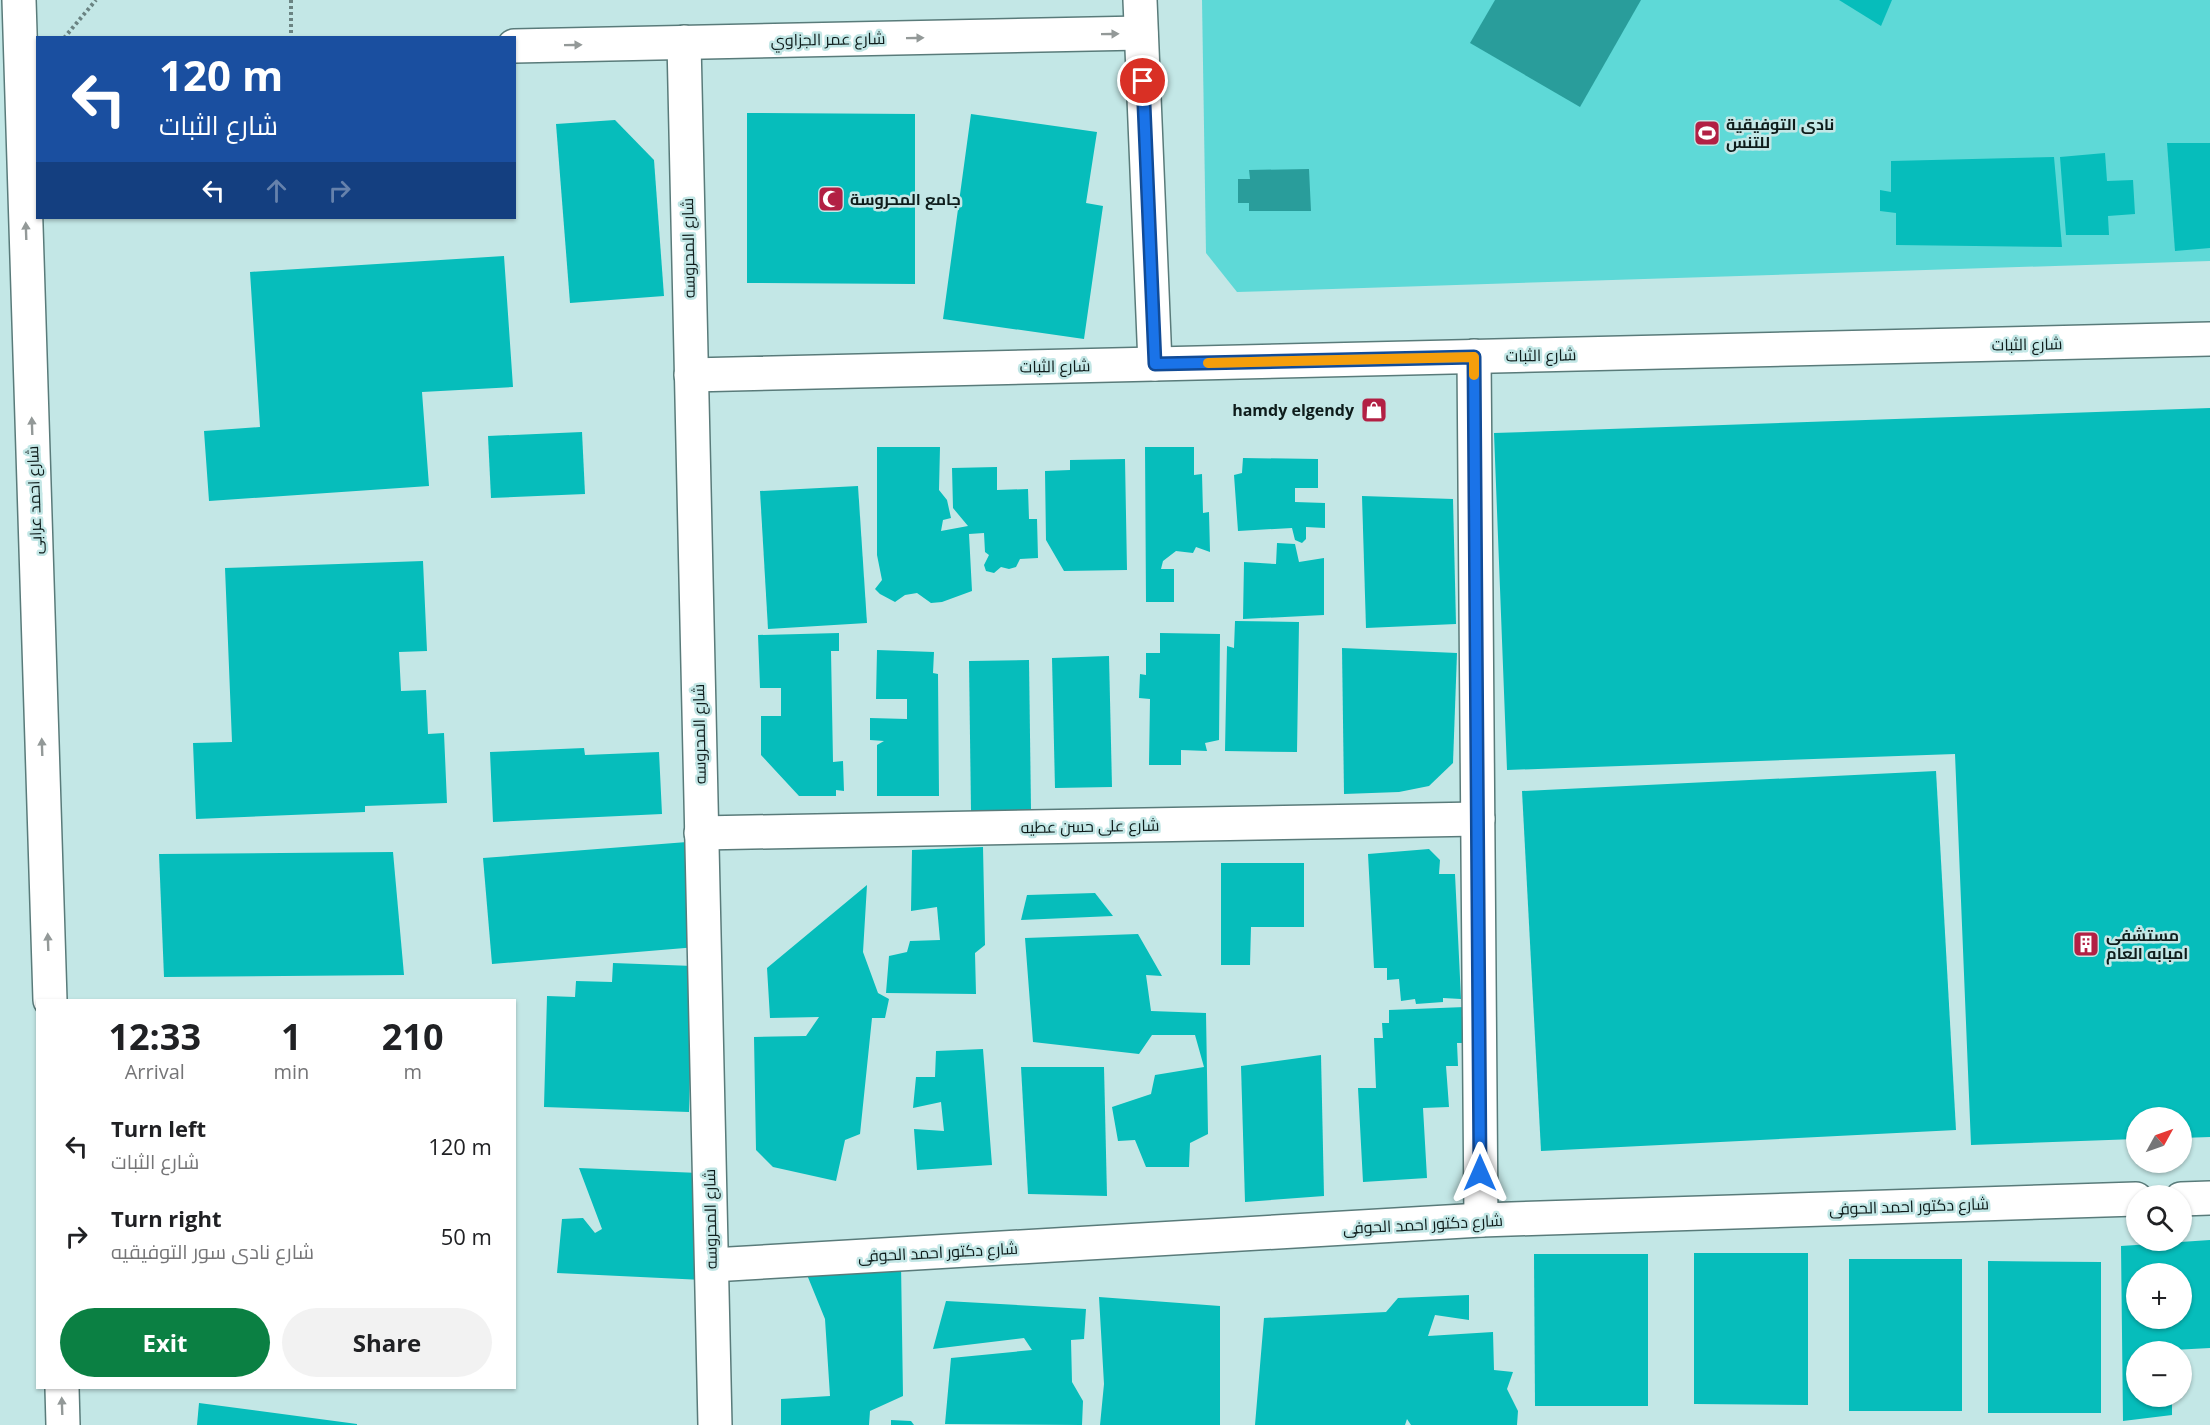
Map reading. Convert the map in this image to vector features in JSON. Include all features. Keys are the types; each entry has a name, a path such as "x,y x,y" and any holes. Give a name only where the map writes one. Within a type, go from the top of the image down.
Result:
{"street":[{"name":"شارع احمد عرابى","path":"19,0 29,84 50,999"},
{"path":"1140,0 1155,364"},
{"name":"شارع عمر الجزاوي","path":"516,46 1141,33"},
{"name":"شارع المحروسه","path":"684,42 715,1425"},
{"name":"شارع الثبات","path":"691,375 2210,339"},
{"path":"1474,357 1480,1220"},
{"name":"شارع على حسن عطيه","path":"701,833 1478,819"},
{"path":"2192,1199 2210,1198"},
{"name":"شارع دكتور احمد الحوفى","path":"711,1265 1480,1220 2126,1199"},
{"path":"62,1389 63,1425"}],"path":[{"path":"66,36 96,0"},
{"path":"291,0 291,36"}],"shaded area":[{"name":"نادى التوفيقية للتنس","path":"1202,0 2210,0 2210,261 1237,292 1206,253"},
{"path":"1495,0 1641,0 1580,107 1470,43"},
{"path":"1309,169 1311,211 1249,211 1249,203 1238,203 1238,179 1250,179 1249,170"}],"building":[{"path":"1839,0 1892,0 1881,26"},
{"name":"جامع المحروسة","path":"747,113 915,114 915,284 747,283"},
{"path":"971,114 1097,132 1086,203 1103,206 1084,339 943,319"},
{"path":"615,120 654,160 664,296 570,303 556,124"},
{"path":"2167,143 2210,143 2210,248 2175,251"},
{"path":"2105,153 2107,181 2133,180 2135,214 2108,216 2109,235 2066,235 2060,157"},
{"path":"2054,157 2062,247 1896,245 1896,213 1880,211 1880,190 1891,192 1891,161"},
{"path":"504,256 513,387 422,392 429,486 209,501 204,431 260,427 250,272"},
{"name":"مستشفى امبابه العام","path":"2210,408 2210,1137 2192,1138 2192,1107 2126,1107 2126,1139 1971,1145 1955,754 1507,770 1494,433"},
{"path":"582,432 585,494 491,498 488,436"},
{"path":"877,447 940,447 939,490 947,500 951,518 943,520 941,531 968,526 953,508 952,468 997,467 997,490 1028,489 1029,519 1037,519 1038,558 1020,559 1016,567 1009,569 1001,567 994,573 986,571 984,565 989,555 985,552 984,533 969,534 972,591 942,602 931,603 917,593 905,595 895,602 880,594 875,589 882,580 877,555"},
{"path":"1145,447 1194,447 1194,475 1202,474 1203,513 1209,512 1210,552 1196,547 1193,553 1176,551 1163,561 1161,569 1174,569 1174,602 1146,602"},
{"path":"1243,458 1318,459 1318,488 1295,488 1295,502 1325,503 1325,528 1306,527 1306,539 1302,543 1295,540 1292,528 1238,531 1234,475 1242,473"},
{"path":"1125,459 1127,570 1064,571 1046,540 1045,471 1070,470 1070,460"},
{"path":"858,486 867,623 768,629 760,491"},
{"path":"1362,496 1453,499 1456,624 1366,628"},
{"path":"1277,543 1295,544 1299,562 1324,558 1324,615 1243,619 1244,562 1276,564"},
{"path":"423,561 427,651 399,652 401,691 426,690 428,734 444,733 447,803 365,806 365,812 196,819 193,743 232,742 225,568"},
{"path":"1235,621 1299,622 1297,752 1225,751 1227,646 1234,648"},
{"path":"839,633 839,651 831,651 833,762 843,761 844,791 836,790 836,796 799,796 761,755 761,716 781,716 781,688 760,688 758,635"},
{"path":"1160,633 1220,634 1219,740 1205,743 1207,751 1181,750 1181,765 1149,765 1150,699 1139,698 1140,674 1146,675 1146,653 1160,653"},
{"path":"1342,648 1457,653 1453,763 1429,786 1399,792 1344,794"},
{"path":"877,650 934,652 933,673 938,674 939,796 877,796 877,745 884,741 870,740 870,718 907,719 907,699 876,699"},
{"path":"1109,656 1112,787 1055,788 1052,658"},
{"path":"1029,660 1031,810 971,811 969,661"},
{"path":"584,748 585,755 659,752 662,814 493,822 490,752"},
{"path":"1936,771 1956,1130 1541,1151 1522,791"},
{"path":"687,842 697,947 492,964 483,858"},
{"path":"983,847 985,945 975,953 976,994 886,993 889,956 907,952 910,941 940,940 937,907 911,911 912,850"},
{"path":"1429,849 1440,860 1439,874 1455,874 1461,999 1443,998 1443,1002 1416,1004 1415,999 1401,1001 1399,979 1387,980 1387,968 1374,968 1368,854"},
{"path":"393,852 404,975 164,977 159,854"},
{"path":"1221,863 1304,863 1304,927 1251,927 1250,965 1221,965"},
{"path":"867,885 863,952 878,993 889,999 885,1018 872,1018 860,1134 845,1140 836,1181 773,1167 756,1150 754,1037 806,1036 819,1017 770,1018 767,968"},
{"path":"1095,893 1113,916 1021,920 1027,895"},
{"path":"1138,934 1162,976 1146,975 1151,1011 1206,1013 1208,1134 1190,1143 1189,1167 1146,1167 1135,1140 1118,1141 1112,1107 1151,1094 1155,1075 1204,1067 1195,1035 1152,1035 1139,1054 1033,1042 1025,938"},
{"path":"613,963 693,966 689,1112 544,1107 547,996 575,997 576,981 612,982"},
{"path":"1465,1007 1467,1043 1457,1043 1458,1066 1446,1066 1449,1107 1423,1108 1427,1178 1363,1182 1358,1088 1376,1088 1374,1038 1383,1038 1382,1023 1389,1023 1389,1010"},
{"path":"983,1049 992,1165 917,1170 914,1129 944,1131 941,1102 913,1108 916,1077 935,1077 936,1051"},
{"path":"1321,1055 1324,1196 1245,1202 1241,1066"},
{"path":"1021,1067 1104,1067 1107,1196 1028,1194"},
{"path":"579,1168 699,1173 703,1280 557,1273 562,1219 583,1218 595,1233 602,1229"},
{"path":"2210,1240 2210,1348 2192,1349 2192,1341 2126,1341 2126,1407 2172,1407 2172,1415 2123,1421 2121,1246 2126,1246 2126,1251 2192,1251 2192,1241"},
{"path":"1694,1253 1808,1253 1808,1405 1694,1404"},
{"path":"1534,1254 1648,1254 1648,1406 1535,1406"},
{"path":"1849,1259 1962,1259 1962,1411 1849,1411"},
{"path":"1988,1261 2101,1262 2101,1413 1988,1413"},
{"path":"901,1263 903,1396 870,1411 869,1425 781,1425 781,1399 830,1396 825,1319 805,1270"},
{"path":"1469,1295 1469,1320 1435,1315 1428,1336 1493,1332 1494,1370 1513,1372 1507,1389 1518,1411 1517,1425 1411,1425 1407,1419 1405,1425 1255,1425 1264,1318 1386,1312 1398,1298"},
{"path":"1099,1297 1220,1306 1220,1425 1100,1425 1104,1384"},
{"path":"946,1301 1086,1309 1084,1339 1071,1340 1072,1382 1083,1401 1082,1425 945,1424 951,1358 1032,1350 1024,1338 933,1349"},
{"path":"199,1403 357,1424 357,1425 197,1425"},
{"path":"891,1420 911,1421 914,1425 891,1425"}],"slow traffic":[{"path":"1208,363 1474,357 1474,375"}],"place":[{"name":"نادى التوفيقية للتنس","path":"1707,133"},
{"name":"جامع المحروسة","path":"831,199"},
{"name":"hamdy elgendy","path":"1374,410"},
{"name":"مستشفى امبابه العام","path":"2086,944"}],"route":[{"path":"1143,81 1155,364 1474,357 1480,1173"}]}
